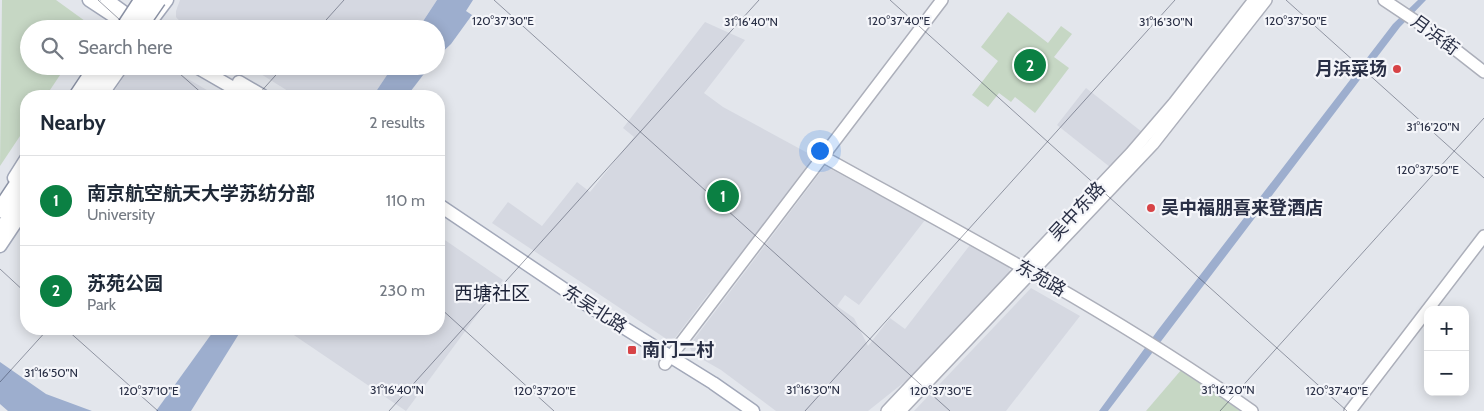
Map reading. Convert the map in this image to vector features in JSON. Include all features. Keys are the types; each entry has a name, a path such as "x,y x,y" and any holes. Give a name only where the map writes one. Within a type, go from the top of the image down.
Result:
{"highway":[{"path":"124,20 142,0"},
{"path":"144,20 158,0"},
{"path":"81,90 91,75"},
{"path":"96,90 107,75"},
{"path":"0,210 20,180"},
{"path":"0,232 20,203"}],"main road":[{"path":"89,0 117,20"},
{"path":"107,0 119,20"},
{"path":"123,20 135,0"},
{"path":"153,20 167,0"},
{"path":"73,90 83,75"},
{"path":"105,90 116,75"},
{"path":"210,75 236,90"},
{"path":"227,75 253,90"},
{"path":"0,198 20,168"},
{"name":"东吴北路","path":"445,209 740,411"},
{"path":"0,246 20,216"},
{"name":"东吴北路","path":"445,219 585,313 668,361 713,383 753,411"}],"street":[{"path":"668,361 942,0"},
{"name":"吴中东路","path":"900,411 1145,137 1254,0"},
{"name":"吴中东路","path":"887,411 1160,135 1266,0"},
{"name":"月浜街","path":"1384,0 1484,72"},
{"name":"东苑路","path":"822,156 1028,270 1144,339 1201,375 1252,411"},
{"path":"1350,411 1484,236"}],"shaded area":[{"path":"180,0 437,0 424,20 179,20 176,17"},
{"path":"705,22 745,40 704,93 723,107 815,157 717,287 709,293 675,338 668,340 492,223 508,202 542,226 577,182 590,192 634,137 623,128"},
{"path":"125,75 181,75 207,90 115,90"},
{"path":"262,75 387,75 377,90 286,90"},
{"path":"1086,88 1142,132 1110,167 1057,125"},
{"path":"825,166 925,220 859,305 845,295 837,306 854,318 868,346 890,318 905,329 970,245 1009,267 1010,272 907,380 868,411 776,411 721,370 693,354 690,348 692,342"},
{"path":"445,240 503,280 406,411 294,335 445,335"},
{"path":"1031,288 1080,316 1006,411 914,411"}],"green space":[{"path":"2,0 56,0 84,20 20,20 20,75 60,75 50,90 20,90 20,136 0,166"},
{"path":"1008,12 1048,43 1061,26 1072,34 1054,57 1069,68 1035,113 1015,97 1011,102 999,93 988,107 972,95 998,61 981,47"},
{"path":"1182,369 1240,411 1146,411"}],"water":[{"path":"437,0 473,0 466,11 472,15 445,50 445,20 424,20"},
{"path":"1418,0 1426,0 1400,27 1108,411 1099,411 1158,330 1393,24"},
{"path":"387,75 423,75 412,90 377,90"},
{"path":"211,335 238,335 191,411 156,411"},
{"path":"0,362 46,394 92,411 8,411 0,404"}],"place":[{"name":"苏苑公园","path":"1030,65"},
{"name":"月浜菜场","path":"1397,69"},
{"name":"南京航空航天大学苏纺分部","path":"723,196"},
{"name":"吴中福朋喜来登酒店","path":"1151,208"},
{"name":"南门二村","path":"632,350"}],"district":[{"name":"西塘社区","path":"492,293"}]}
